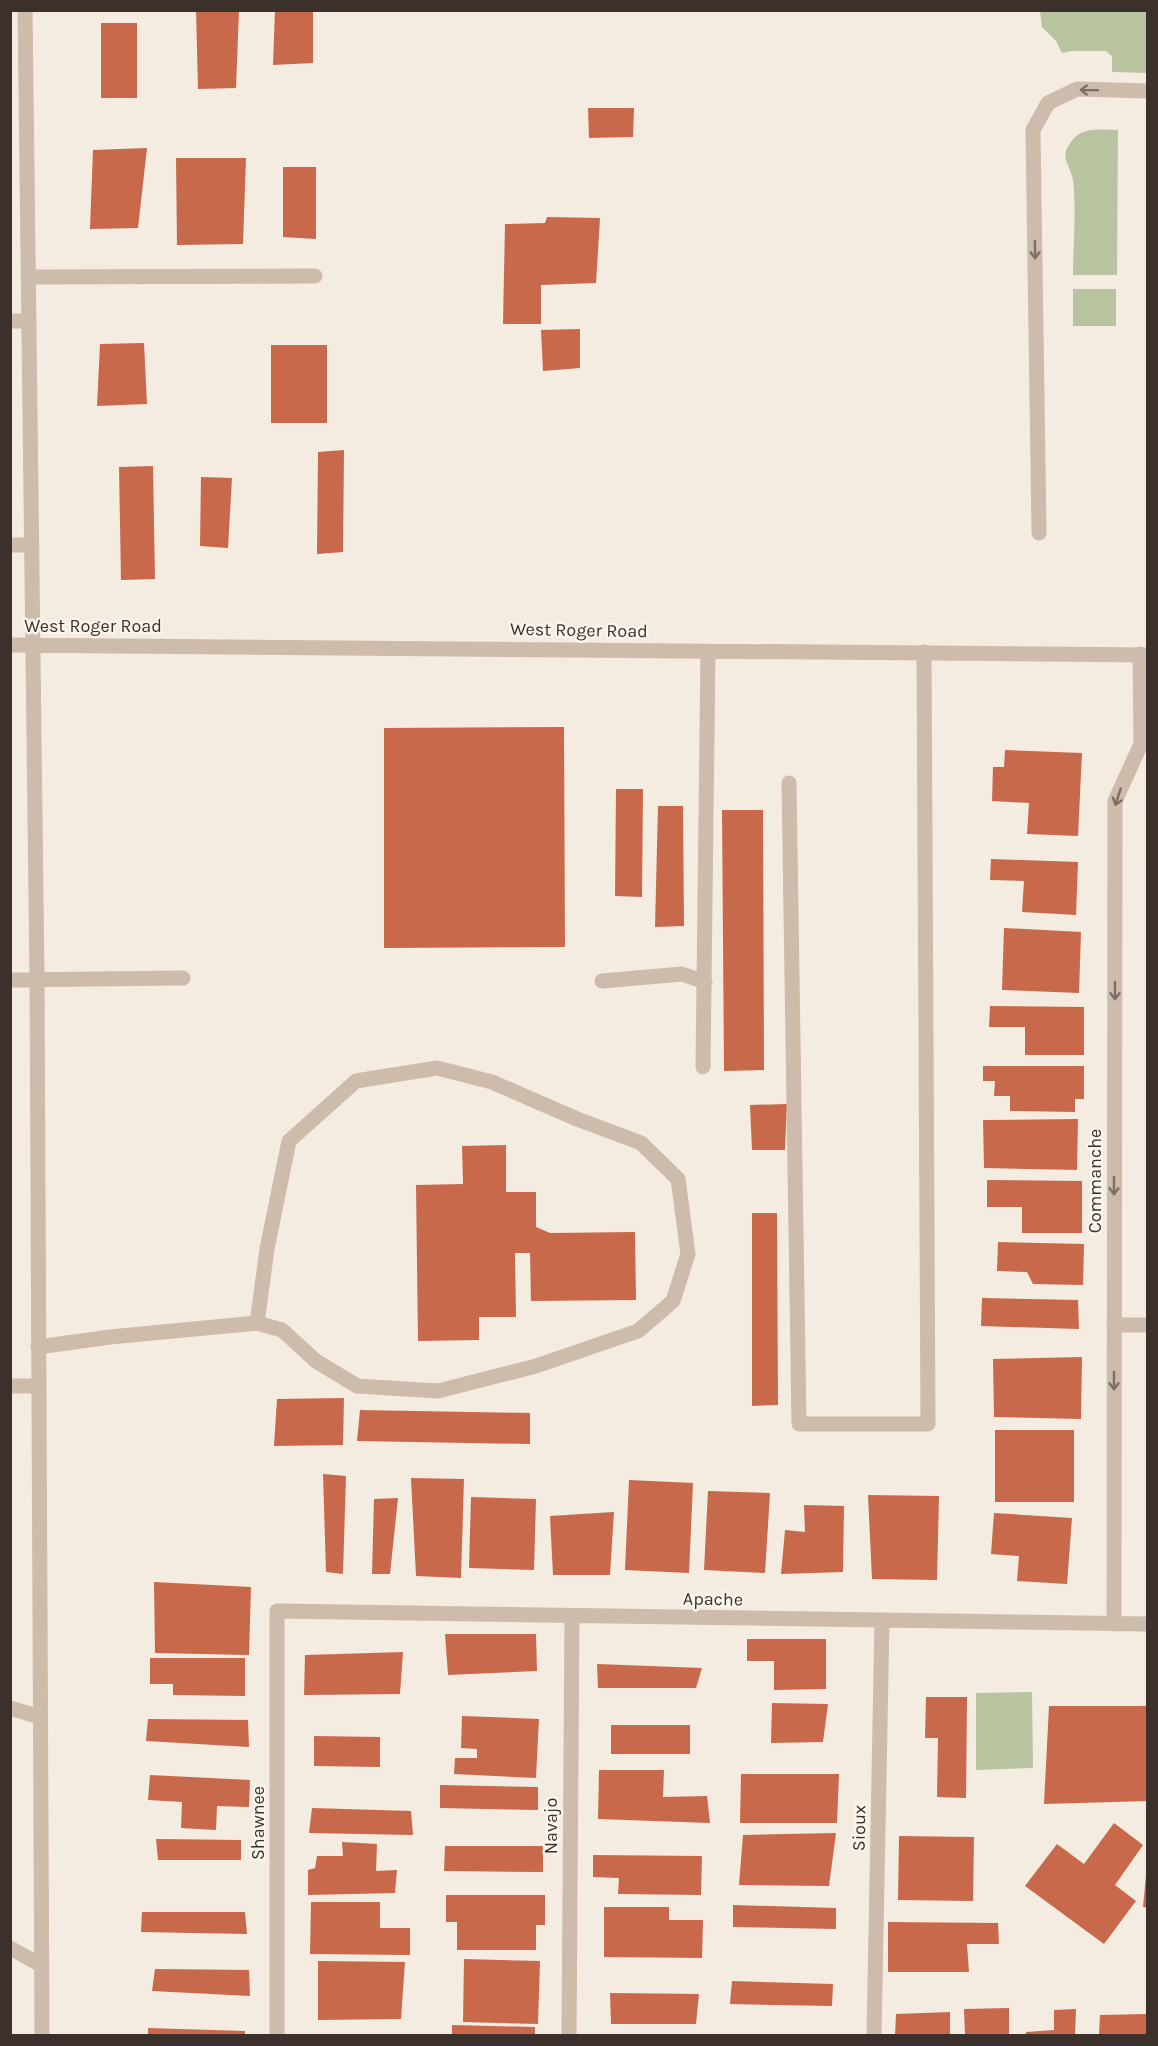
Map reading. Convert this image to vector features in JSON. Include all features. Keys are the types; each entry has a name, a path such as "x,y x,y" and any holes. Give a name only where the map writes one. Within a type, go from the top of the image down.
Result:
{"street":[{"path":"25,10 37,978 42,2036"},
{"path":"1040,533 1040,429 1033,130 1048,103 1077,89 1148,91"},
{"path":"28,277 315,276"},
{"path":"10,321 29,321"},
{"path":"10,545 32,545"},
{"name":"West Roger Road","path":"10,645 1144,654"},
{"path":"703,1067 708,651"},
{"path":"789,783 799,1424 928,1424 924,652"},
{"name":"Commanche","path":"1114,1624 1114,801 1144,750 1144,654"},
{"path":"602,981 681,974 705,982"},
{"path":"10,980 183,978"},
{"path":"38,1347 110,1337 257,1323 282,1330 316,1361 357,1386 438,1391 536,1366 638,1331 673,1301 688,1254 678,1179 641,1143 577,1119 492,1082 437,1068 356,1081 289,1141 267,1249 257,1323"},
{"path":"1114,1325 1148,1325"},
{"path":"10,1386 38,1386"},
{"name":"Apache","path":"278,1611 1148,1624"},
{"name":"Shawnee","path":"277,2036 278,1611"},
{"name":"Navajo","path":"568,2036 572,1616"},
{"name":"Sioux","path":"874,2036 882,1621"},
{"path":"10,1708 40,1717"},
{"path":"10,1948 41,1965"}],"green space":[{"path":"1040,11 1147,11 1147,73 1112,72 1112,56 1106,51 1062,53 1056,41 1042,27"},
{"path":"1092,130 1118,130 1117,275 1073,275 1074,196 1066,151 1075,137 1081,133"},
{"path":"1073,289 1116,289 1116,326 1073,326"},
{"path":"1032,1692 1033,1768 976,1770 976,1693"}],"building":[{"path":"196,10 239,10 236,88 198,89"},
{"path":"275,10 313,10 313,63 273,65"},
{"path":"101,23 137,23 137,98 101,98"},
{"path":"588,108 634,108 633,137 589,138"},
{"path":"147,148 138,228 90,229 93,150"},
{"path":"176,158 246,158 243,244 177,245"},
{"path":"283,167 316,167 316,239 283,237"},
{"path":"547,217 600,218 596,283 541,285 541,324 503,324 505,224 545,223"},
{"path":"580,329 580,368 543,371 541,330"},
{"path":"144,343 147,404 97,406 100,344"},
{"path":"271,345 327,345 327,423 271,423"},
{"path":"344,450 343,552 317,554 318,452"},
{"path":"153,466 155,579 121,580 119,467"},
{"path":"201,477 232,478 228,548 200,546"},
{"path":"564,727 565,947 384,948 384,728"},
{"path":"1005,750 1082,753 1078,836 1027,834 1029,803 992,801 993,767 1004,767"},
{"path":"616,789 643,789 642,897 615,896"},
{"path":"658,806 683,806 684,926 655,927"},
{"path":"722,810 763,810 764,1070 724,1071"},
{"path":"991,859 1078,862 1076,915 1022,912 1024,881 990,880"},
{"path":"1004,928 1081,932 1079,993 1002,990"},
{"path":"990,1006 1084,1007 1084,1055 1025,1055 1025,1027 989,1027"},
{"path":"983,1066 1084,1066 1084,1099 1075,1099 1075,1112 1010,1111 1010,1096 994,1096 995,1081 983,1081"},
{"path":"787,1104 785,1150 752,1150 750,1105"},
{"path":"1078,1119 1077,1170 984,1168 983,1120"},
{"path":"506,1145 506,1192 536,1192 536,1227 550,1233 635,1232 636,1300 531,1301 530,1253 515,1253 516,1317 479,1317 479,1340 418,1341 416,1185 463,1184 462,1146"},
{"path":"987,1180 1082,1181 1082,1233 1022,1233 1022,1207 987,1207"},
{"path":"752,1213 777,1213 778,1405 752,1406"},
{"path":"998,1242 1084,1244 1083,1285 1033,1284 1027,1272 997,1271"},
{"path":"982,1298 1078,1300 1079,1329 981,1326"},
{"path":"1082,1357 1081,1419 994,1417 993,1359"},
{"path":"344,1398 343,1445 274,1446 277,1399"},
{"path":"360,1410 530,1413 530,1444 357,1441"},
{"path":"995,1430 1074,1430 1074,1502 995,1502"},
{"path":"323,1474 346,1476 343,1574 326,1572"},
{"path":"411,1478 464,1479 461,1578 416,1576"},
{"path":"629,1480 693,1483 689,1573 625,1570"},
{"path":"708,1491 770,1493 765,1573 704,1570"},
{"path":"868,1495 939,1496 937,1580 872,1579"},
{"path":"471,1497 536,1499 534,1570 469,1568"},
{"path":"398,1498 390,1574 372,1574 374,1499"},
{"path":"804,1505 844,1506 843,1572 781,1574 785,1530 805,1532"},
{"path":"614,1512 610,1575 553,1575 550,1516"},
{"path":"994,1513 1072,1518 1067,1584 1017,1581 1019,1556 991,1554"},
{"path":"154,1582 251,1587 249,1655 155,1653"},
{"path":"445,1634 536,1634 537,1671 448,1675"},
{"path":"747,1639 826,1639 826,1689 774,1690 774,1661 747,1661"},
{"path":"403,1652 400,1694 304,1695 305,1655"},
{"path":"150,1658 245,1658 245,1696 173,1695 173,1684 150,1684"},
{"path":"597,1664 702,1668 696,1688 598,1688"},
{"path":"926,1697 967,1697 966,1798 937,1797 938,1738 925,1738"},
{"path":"772,1703 828,1704 823,1742 771,1743"},
{"path":"1049,1706 1148,1706 1148,1801 1044,1804"},
{"path":"462,1716 539,1719 536,1778 454,1774 455,1758 477,1758 477,1749 461,1748"},
{"path":"148,1719 248,1720 249,1747 146,1741"},
{"path":"611,1725 690,1725 690,1754 611,1754"},
{"path":"314,1736 380,1737 380,1767 314,1766"},
{"path":"599,1770 664,1770 663,1797 707,1796 710,1823 598,1819"},
{"path":"741,1774 839,1774 837,1823 740,1823"},
{"path":"150,1775 250,1780 249,1807 217,1806 216,1830 181,1828 182,1802 148,1800"},
{"path":"440,1785 538,1787 538,1810 440,1808"},
{"path":"312,1808 411,1811 413,1835 309,1833"},
{"path":"1114,1823 1143,1845 1115,1885 1136,1901 1104,1944 1025,1886 1057,1844 1084,1864"},
{"path":"836,1833 829,1886 739,1885 743,1835"},
{"path":"899,1836 974,1837 973,1901 898,1900"},
{"path":"156,1839 241,1840 241,1860 158,1860"},
{"path":"342,1842 377,1844 376,1871 397,1870 395,1893 308,1895 308,1870 315,1868 317,1856 343,1856"},
{"path":"445,1846 543,1846 543,1872 444,1871"},
{"path":"593,1855 702,1856 701,1895 618,1894 619,1878 593,1877"},
{"path":"1146,1875 1148,1875 1148,1908 1143,1907"},
{"path":"446,1895 545,1895 545,1925 536,1925 536,1950 457,1950 457,1922 446,1922"},
{"path":"311,1902 380,1902 380,1928 410,1928 410,1955 310,1954"},
{"path":"733,1905 836,1908 836,1929 733,1927"},
{"path":"604,1907 669,1907 669,1920 703,1920 702,1958 604,1957"},
{"path":"142,1912 245,1912 247,1934 141,1932"},
{"path":"888,1922 998,1923 999,1944 967,1944 969,1972 888,1972"},
{"path":"464,1959 540,1961 538,2024 463,2022"},
{"path":"318,1961 405,1962 401,2019 318,2020"},
{"path":"155,1969 249,1970 250,1996 152,1991"},
{"path":"732,1981 833,1984 832,2006 730,2004"},
{"path":"610,1993 699,1994 696,2024 611,2024"},
{"path":"1009,2008 1009,2036 965,2036 964,2009"},
{"path":"1076,2009 1075,2036 1026,2036 1026,2032 1054,2030 1054,2010"},
{"path":"950,2012 950,2036 895,2036 896,2014"},
{"path":"1146,2014 1146,2036 1099,2036 1100,2015"},
{"path":"452,2025 535,2027 535,2036 452,2036"},
{"path":"148,2028 245,2031 245,2036 148,2036"}]}
